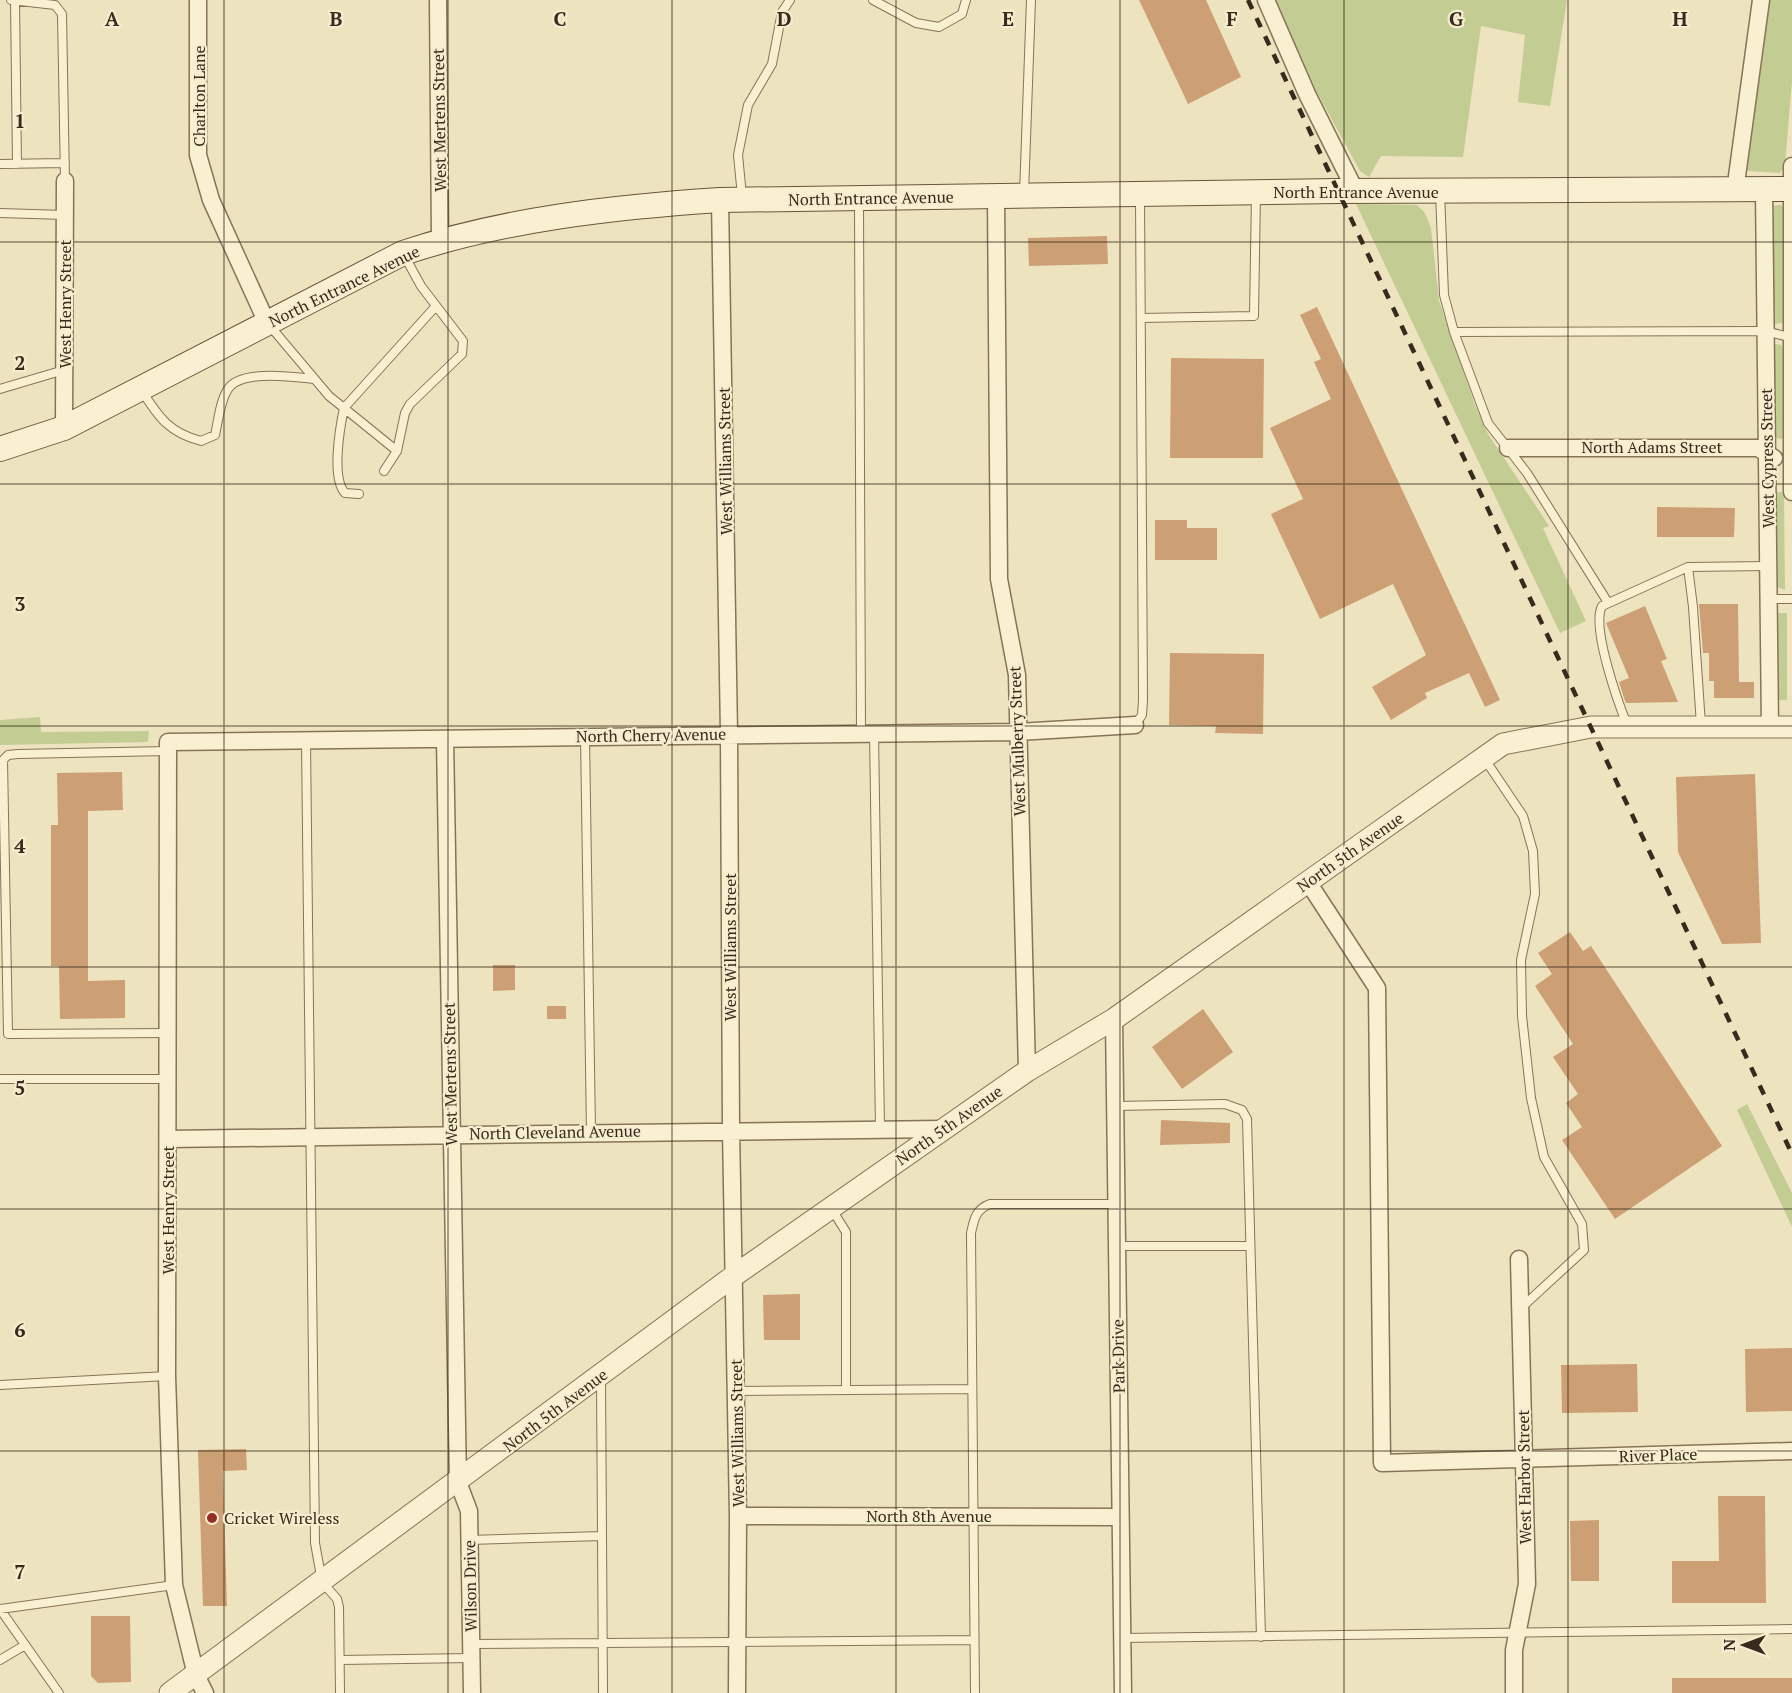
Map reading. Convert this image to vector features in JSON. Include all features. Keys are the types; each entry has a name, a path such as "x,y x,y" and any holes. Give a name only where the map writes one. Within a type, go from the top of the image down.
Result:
{"main road":[{"name":"North Entrance Avenue","path":"0,449 64,428 403,253 440,241 545,219 637,206 731,200 1440,191 1764,190 1791,182"}],"street":[{"name":"Charlton Lane","path":"198,0 198,154 211,200 267,323"},
{"name":"West Mertens Street","path":"438,0 440,241"},
{"path":"1266,0 1307,94 1356,192"},
{"path":"1735,190 1761,0"},
{"name":"West Henry Street","path":"64,428 65,181"},
{"name":"West Cypress Street","path":"1791,182 1792,492"},
{"name":"West Cypress Street","path":"1764,190 1770,727"},
{"name":"West Mulberry Street","path":"996,196 999,579 1017,675 1027,1071"},
{"name":"West Williams Street","path":"731,200 729,734 731,1130 738,1516 737,1693"},
{"name":"North Adams Street","path":"1508,448 1758,447 1768,455 1792,465"},
{"name":"North Cherry Avenue","path":"168,747 306,741 585,736 1018,732 1135,725"},
{"name":"North 5th Avenue","path":"170,1693 200,1684 322,1582 735,1275 1027,1071 1114,1019 1503,744 1591,727 1792,727"},
{"name":"West Mertens Street","path":"445,739 458,1482"},
{"name":"West Henry Street","path":"168,747 167,1376 174,1585 200,1684"},
{"name":"River Place","path":"1308,882 1377,988 1382,1463 1792,1451"},
{"name":"Park Drive","path":"1114,1019 1123,1693"},
{"name":"North Cleveland Avenue","path":"168,1139 942,1129"},
{"name":"West Harbor Street","path":"1514,1693 1516,1633 1527,1584 1519,1259"},
{"name":"Wilson Drive","path":"458,1482 469,1511 472,1693"},
{"name":"North 8th Avenue","path":"738,1516 1119,1517"}],"lane":[{"path":"17,164 13,0 54,5 62,14 65,181"},
{"path":"731,200 748,105 772,64 782,12 789,0"},
{"path":"873,0 916,23 939,27 962,14 966,0"},
{"path":"1024,196 1031,0"},
{"path":"0,164 65,163"},
{"path":"1440,191 1444,295 1454,332 1488,423 1544,498 1607,602"},
{"path":"1141,318 1254,316 1256,193"},
{"path":"1135,725 1142,715 1143,700 1140,194"},
{"path":"858,198 868,733 880,1129"},
{"path":"0,213 65,214"},
{"path":"384,471 397,451 405,413 410,404 462,354 464,348 463,341 421,286 403,253"},
{"path":"359,494 345,493 340,484 338,438 344,408 436,306"},
{"path":"267,323 329,396 397,451"},
{"path":"1454,332 1766,331 1791,338"},
{"path":"0,389 64,370"},
{"path":"140,389 160,419 183,436 201,441 214,435 228,389 243,378 283,375 314,379"},
{"path":"1629,728 1614,693 1598,621 1598,613 1607,602 1688,567 1768,566"},
{"path":"1688,567 1702,727"},
{"path":"1768,599 1792,599"},
{"path":"585,736 591,1132"},
{"path":"306,741 315,1543 322,1582 337,1599 339,1607 340,1693"},
{"path":"168,747 18,754 8,755 3,760 8,1034 168,1032"},
{"path":"1484,758 1523,816 1533,851 1535,894 1521,960 1522,1016 1531,1098 1544,1157 1582,1224 1584,1250 1520,1309"},
{"path":"0,1079 168,1079"},
{"path":"1115,1106 1225,1104 1242,1110 1247,1119 1261,1636"},
{"path":"975,1693 971,1233 974,1217 981,1207 990,1204 1116,1204"},
{"path":"831,1208 846,1232 846,1390"},
{"path":"1116,1246 1250,1246"},
{"path":"601,1375 603,1693"},
{"path":"0,1385 167,1376"},
{"path":"736,1390 972,1389"},
{"path":"469,1540 602,1536"},
{"path":"59,1693 0,1609 174,1585"},
{"path":"1122,1638 1792,1629"},
{"path":"340,1660 603,1643 974,1640"},
{"path":"0,1660 25,1645"}],"green space":[{"path":"1272,0 1567,0 1550,106 1518,102 1525,35 1481,26 1463,157 1381,156 1369,177 1360,171 1301,63"},
{"path":"1766,0 1792,0 1792,81 1785,165 1780,173 1748,171 1744,161"},
{"path":"1356,204 1417,205 1425,213 1431,228 1439,301 1475,405 1488,434 1549,526 1543,528 1586,621 1560,633"},
{"path":"1781,205 1785,210 1785,322 1771,325 1771,206"},
{"path":"1774,345 1781,345 1785,352 1784,439 1772,438"},
{"path":"1782,492 1784,498 1785,590 1777,587 1776,583 1775,494"},
{"path":"1776,613 1787,613 1787,700 1776,700"},
{"path":"40,717 41,732 149,731 148,742 0,745 0,720"},
{"path":"1747,1104 1792,1193 1792,1227 1737,1110"}],"building":[{"path":"1139,0 1206,0 1241,77 1188,104"},
{"path":"1107,236 1108,264 1029,266 1028,238"},
{"path":"1317,307 1500,700 1485,707 1469,673 1425,693 1427,698 1391,720 1372,687 1426,655 1393,584 1320,619 1271,514 1303,499 1270,428 1331,399 1314,362 1321,359 1300,315"},
{"path":"1171,358 1264,359 1263,458 1170,458"},
{"path":"1657,507 1735,508 1734,537 1657,537"},
{"path":"1155,520 1187,520 1187,528 1217,528 1217,560 1155,560"},
{"path":"1699,604 1738,604 1739,682 1754,682 1754,698 1714,698 1714,681 1709,681 1709,653 1703,653"},
{"path":"1645,606 1667,659 1661,661 1678,702 1626,703 1624,698 1619,682 1629,678 1606,623"},
{"path":"1170,653 1264,654 1263,734 1215,733 1216,726 1169,725"},
{"path":"122,772 123,810 88,811 88,981 125,980 125,1018 60,1019 59,966 51,966 51,825 58,825 57,773"},
{"path":"1755,774 1761,943 1722,944 1678,852 1676,777"},
{"path":"1570,932 1583,951 1591,946 1722,1146 1615,1219 1562,1140 1582,1127 1566,1103 1578,1094 1553,1057 1573,1044 1535,986 1552,974 1538,953"},
{"path":"493,965 515,965 515,990 493,991"},
{"path":"547,1006 566,1006 566,1019 547,1019"},
{"path":"1203,1009 1233,1052 1182,1089 1152,1047"},
{"path":"1161,1120 1230,1123 1230,1143 1160,1145"},
{"path":"800,1294 800,1340 764,1340 763,1295"},
{"path":"1792,1348 1792,1411 1746,1412 1745,1349"},
{"path":"1637,1364 1638,1412 1562,1413 1561,1365"},
{"path":"246,1449 247,1470 223,1471 227,1606 203,1606 198,1450"},
{"path":"1718,1496 1765,1496 1766,1603 1672,1603 1672,1561 1719,1561"},
{"path":"1599,1520 1599,1581 1571,1581 1570,1521"},
{"path":"91,1616 130,1616 131,1682 98,1683 91,1676"},
{"path":"1672,1678 1792,1678 1792,1693 1672,1693"}],"railway":[{"path":"1248,0 1792,1154"}],"place":[{"name":"Cricket Wireless","path":"212,1518"}]}
